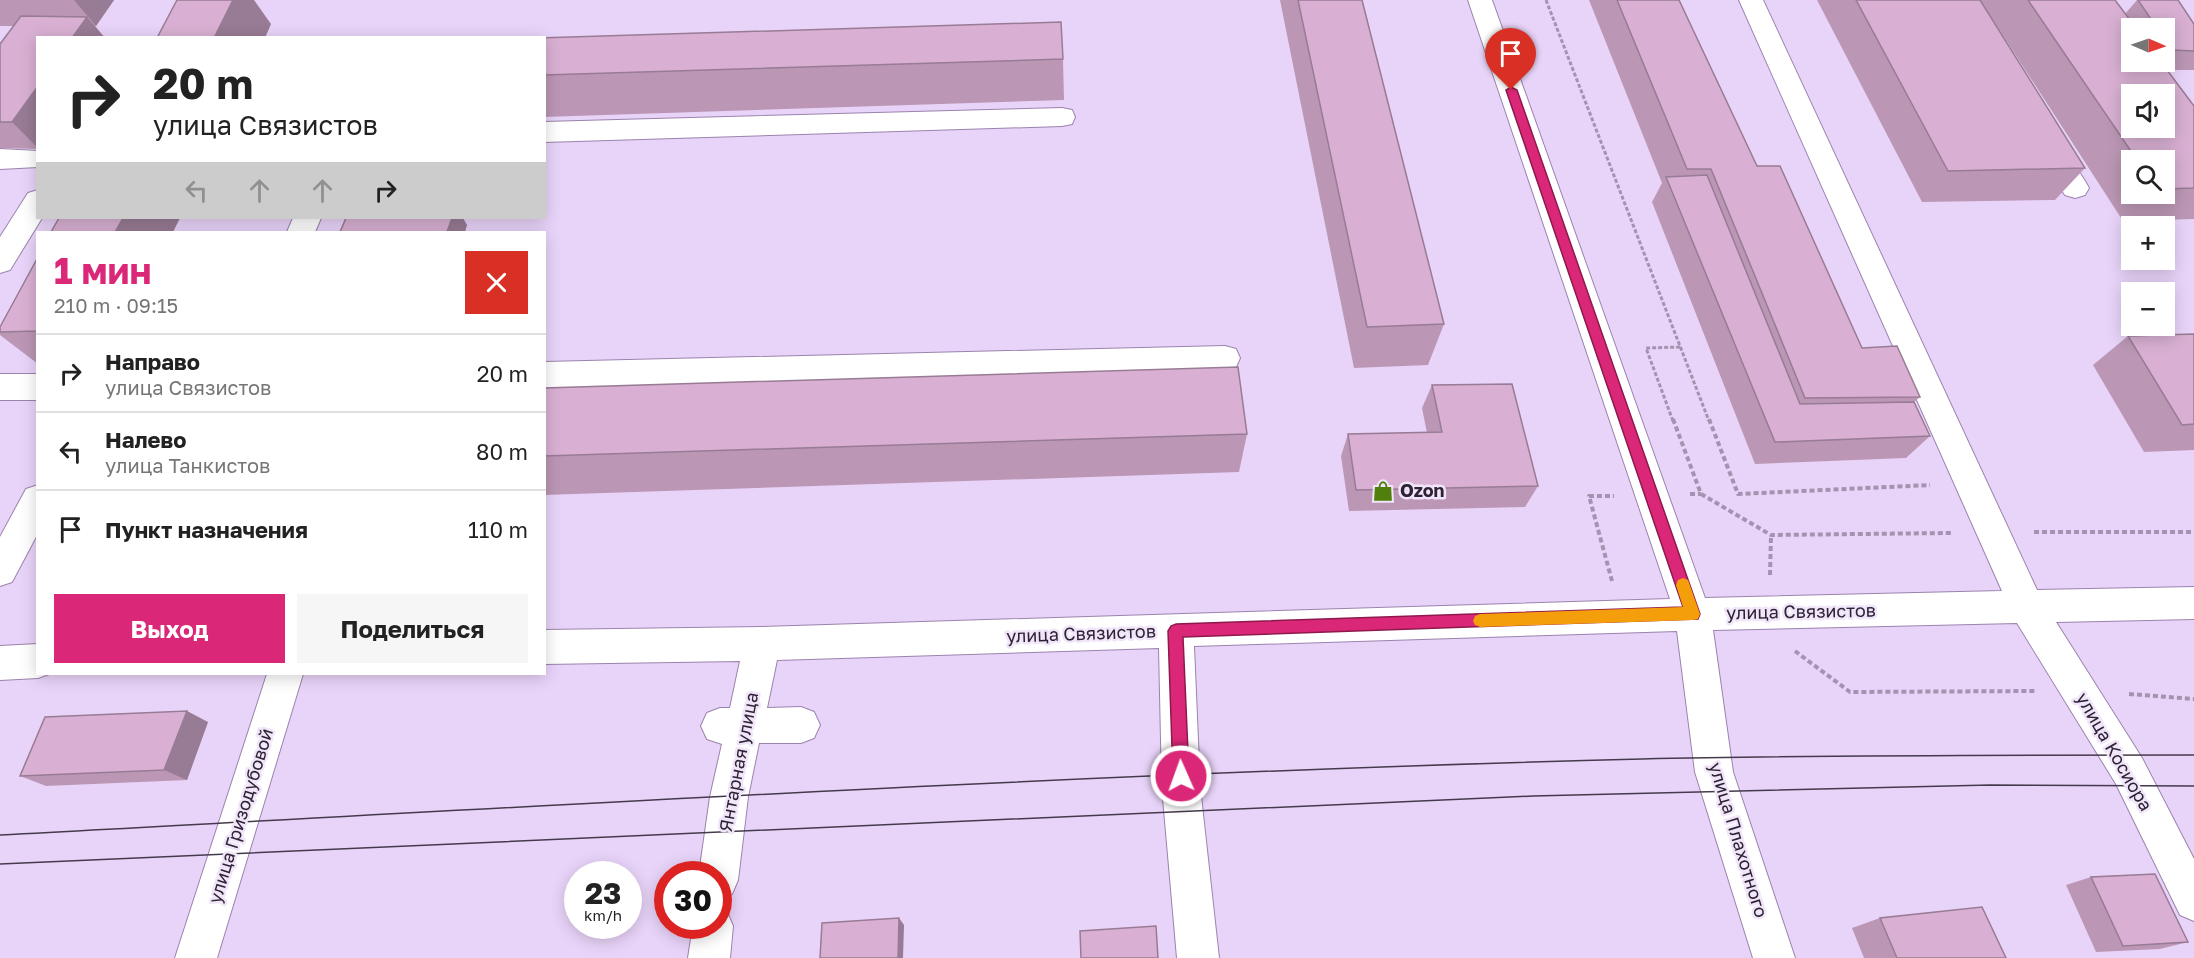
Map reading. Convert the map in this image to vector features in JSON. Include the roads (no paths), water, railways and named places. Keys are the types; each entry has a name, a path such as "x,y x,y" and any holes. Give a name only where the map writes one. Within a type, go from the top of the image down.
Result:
{"street":[{"name":"улица Плахотного","path":"1480,0 1693,614 1714,772 1774,958"},
{"name":"улица Косиора","path":"1751,0 1995,532 2027,607 2129,771 2194,901"},
{"path":"546,132 1062,117"},
{"path":"2031,119 2074,188"},
{"path":"0,159 32,159"},
{"path":"0,262 8,236 36,202"},
{"path":"546,375 1225,358"},
{"path":"0,387 36,387"},
{"path":"0,571 36,503"},
{"name":"улица Связистов","path":"546,647 762,644 1693,614 2194,603"},
{"path":"1176,631 1181,787 1198,958"},
{"name":"Янтарная улица","path":"721,861 729,797 732,725 762,644"},
{"path":"0,663 36,662"},
{"name":"улица Гризодубовой","path":"196,958 285,675"},
{"path":"732,725 801,724"},
{"path":"709,958 711,939"}],"tram line":[{"path":"0,835 821,791 1437,765 1780,757 2194,755"},
{"path":"0,864 1533,796 1990,785 2194,786"}],"place":[{"name":"Ozon","path":"1383,491"}]}
